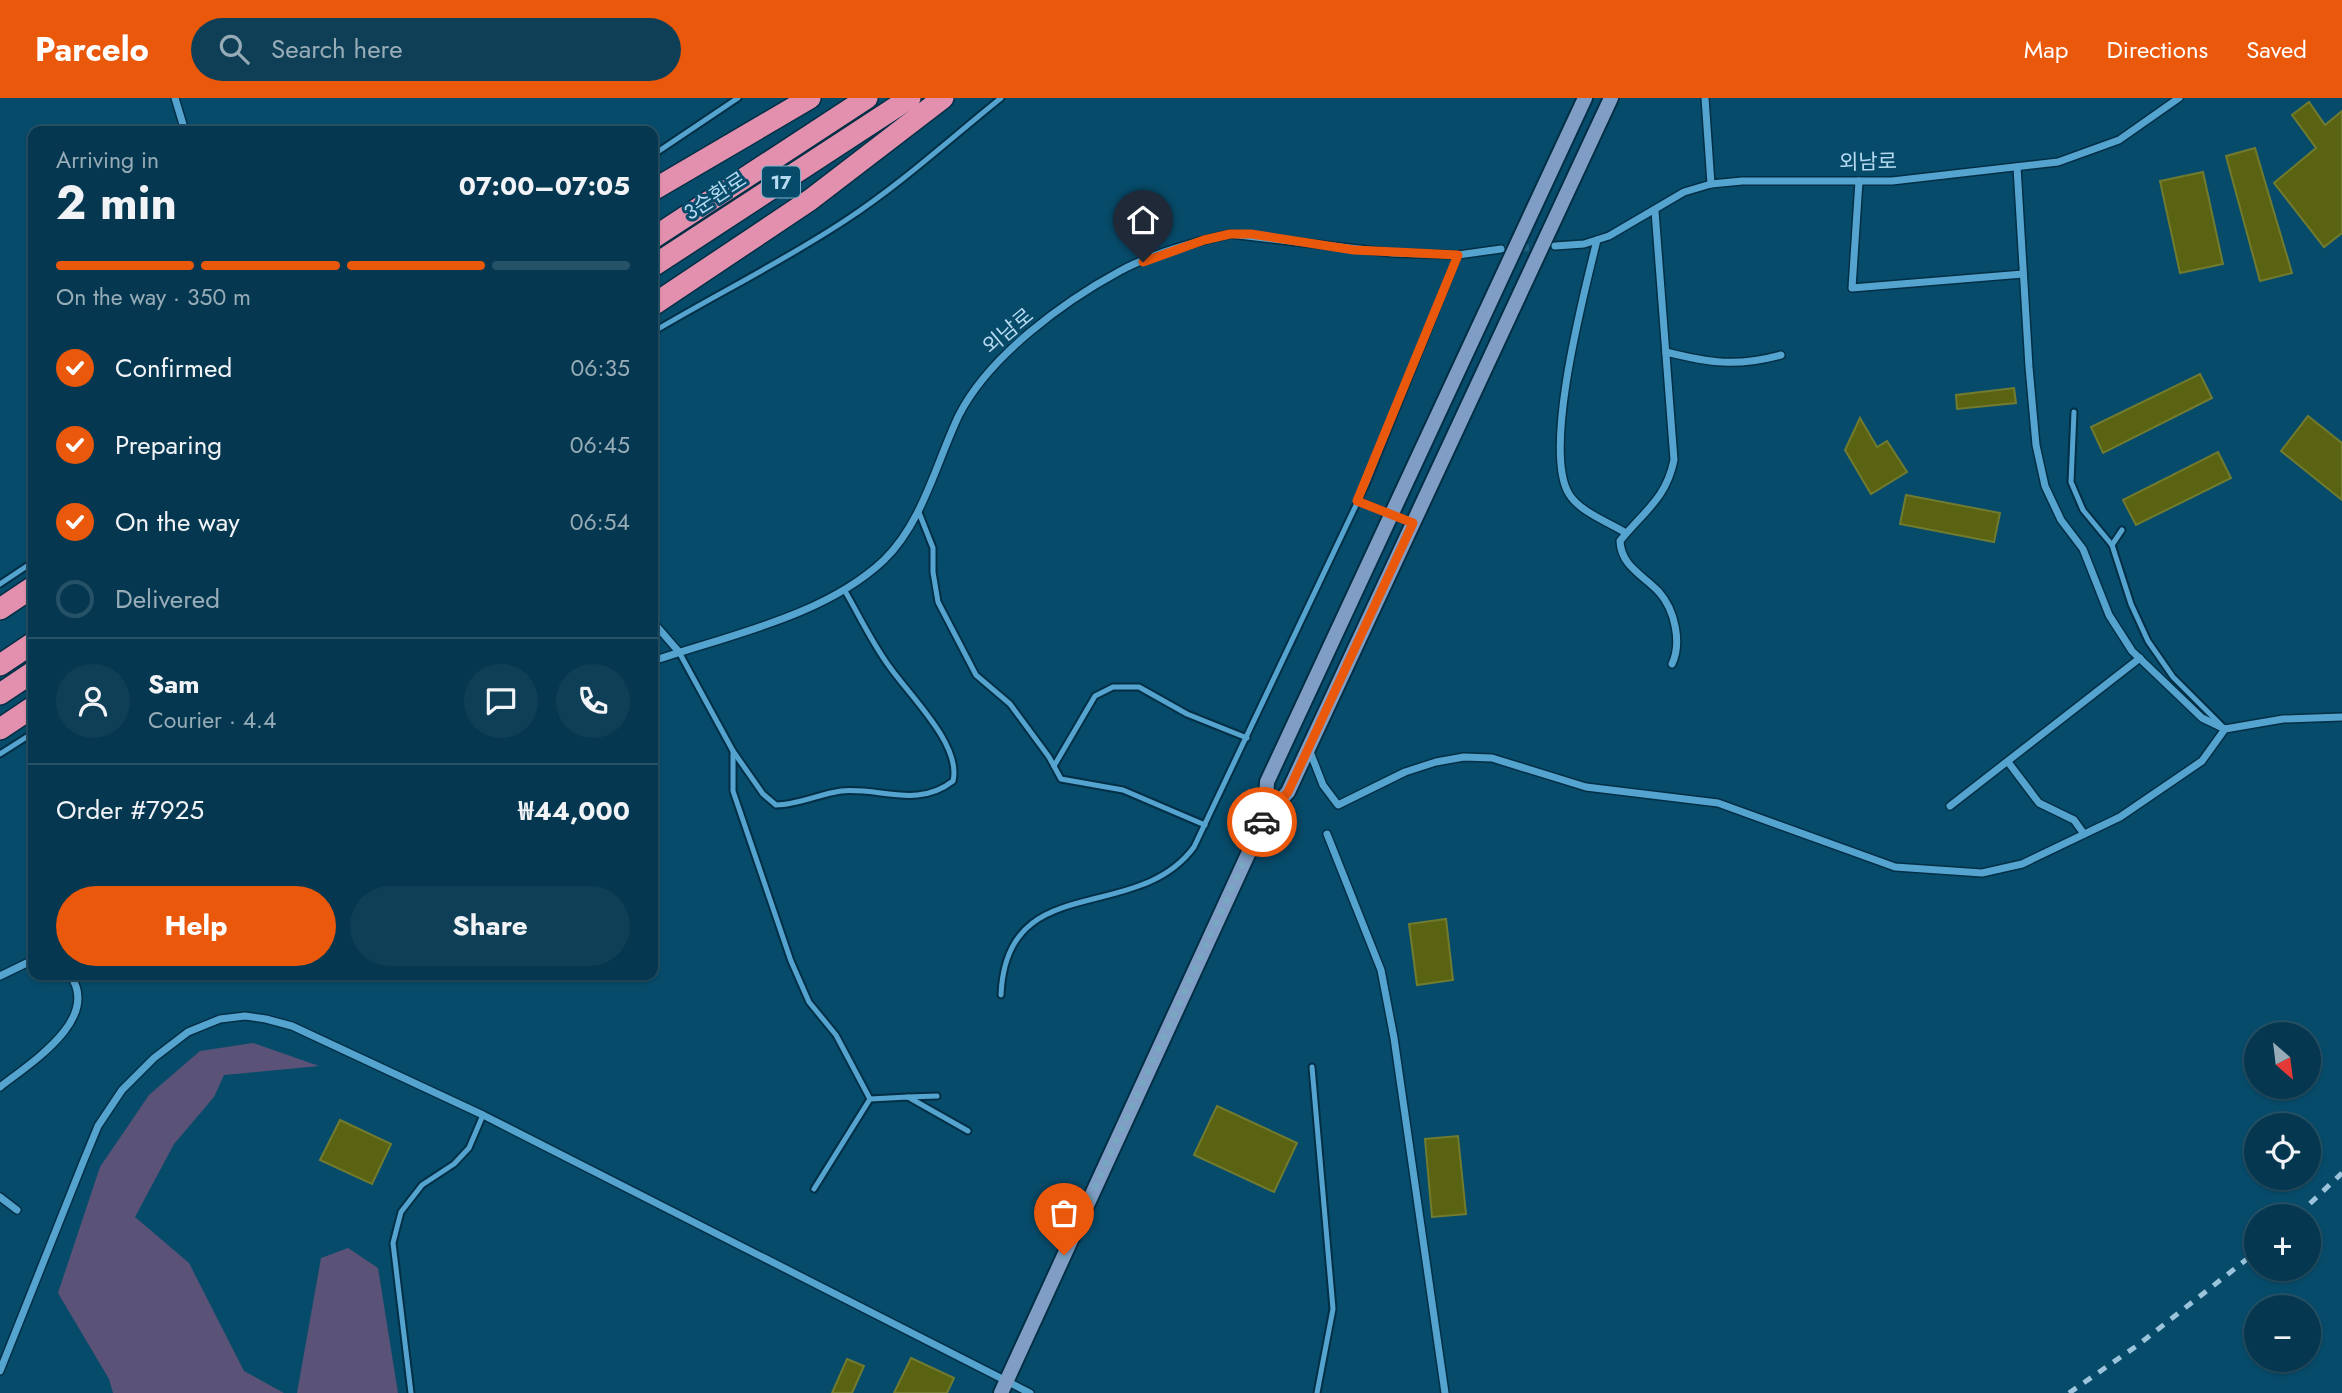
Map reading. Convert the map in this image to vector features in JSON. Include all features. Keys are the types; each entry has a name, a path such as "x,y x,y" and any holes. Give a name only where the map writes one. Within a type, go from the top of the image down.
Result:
{"highway":[{"path":"658,187 810,98"},
{"name":"3순환로","path":"658,235 867,98"},
{"name":"3순환로","path":"658,263 910,98"},
{"path":"658,302 788,216 943,98"},
{"path":"0,609 28,590"},
{"path":"0,665 28,646"},
{"path":"0,694 28,675"},
{"path":"0,729 28,710"}],"street":[{"path":"175,98 183,126"},
{"path":"1265,817 1267,782 1585,98"},
{"path":"1003,1387 1265,817 1288,792 1611,98"},
{"path":"1705,98 1712,184"},
{"name":"외남로","path":"1555,246 1597,240 1655,211 1684,192 1712,184 1742,181 1892,180 2058,162 2119,140 2179,98"},
{"path":"2017,167 2036,445 2045,486 2061,520 2083,549 2109,615 2140,658 2202,718 2225,729 2283,719 2342,717"},
{"path":"1859,181 1852,288 2023,274"},
{"path":"1655,211 1674,460 1670,481 1655,504 1620,541 1625,560 1660,593 1670,612 1679,651 1672,664"},
{"name":"외남로","path":"658,659 794,614 845,590 902,541 960,413 990,370 1055,315 1121,271 1204,240 1230,234 1251,234 1354,250 1458,255 1501,249"},
{"path":"1597,240 1571,348 1562,419 1562,466 1569,494 1580,506 1626,533"},
{"path":"1666,352 1723,364 1746,364 1781,355"},
{"path":"658,628 679,652"},
{"path":"1950,806 2140,658"},
{"path":"1309,747 1323,785 1338,805 1405,772 1436,762 1464,757 1492,758 1586,787 1718,803 1895,867 1982,873 2022,864 2120,817 2202,761 2225,729"},
{"path":"2008,762 2039,803 2074,820 2084,834"},
{"path":"1327,834 1381,970 1394,1038 1445,1393"},
{"path":"0,976 28,962"},
{"path":"0,1087 58,1039 74,1017 79,998 72,980"},
{"path":"0,1371 51,1236 98,1126 122,1090 154,1058 188,1032 220,1019 245,1016 266,1018 292,1026 484,1115 1003,1387 1030,1393"},
{"path":"0,1197 17,1210"}],"lane":[{"path":"658,152 738,98"},
{"path":"658,329 778,264 848,219 906,176 1001,98"},
{"path":"1001,995 1005,956 1021,932 1033,921 1170,872 1189,854 1247,738 1357,501 1458,255"},
{"path":"2074,412 2071,482 2083,510 2112,545 2131,604 2148,640 2173,677 2225,729"},
{"path":"1357,501 1413,523"},
{"path":"918,510 933,548 933,572 938,602 976,675 1010,704 1054,766 1060,779 1123,789 1205,825"},
{"path":"2112,545 2122,530"},
{"path":"0,584 28,565"},
{"path":"679,652 733,751 763,794 776,804 794,803 819,794 844,790 906,797 928,794 953,781 954,762 929,716 888,665 845,590"},
{"path":"1054,766 1095,696 1113,687 1139,687 1187,714 1247,738"},
{"path":"0,754 28,736"},
{"path":"733,751 733,791 791,961 809,1002 836,1035 870,1099"},
{"path":"1312,1067 1333,1309 1317,1393"},
{"path":"870,1099 937,1096"},
{"path":"908,1097 968,1131"},
{"path":"814,1189 870,1099"},
{"path":"411,1393 393,1243 401,1212 422,1185 454,1164 469,1148 484,1115"}],"shaded area":[{"path":"253,1043 319,1066 224,1075 214,1097 174,1144 135,1217 189,1263 244,1371 284,1393 113,1393 109,1379 58,1293 100,1167 149,1095 200,1051"},
{"path":"348,1248 378,1268 398,1393 297,1393 321,1258"}],"building":[{"path":"2309,102 2325,125 2342,111 2342,233 2324,247 2274,183 2316,148 2292,115"},
{"path":"2255,148 2292,273 2260,281 2226,156"},
{"path":"2203,172 2223,264 2180,273 2160,181"},
{"path":"2200,374 2212,398 2103,453 2091,427"},
{"path":"2014,388 2016,403 1957,409 1956,395"},
{"path":"2308,416 2342,443 2342,500 2281,451"},
{"path":"1860,418 1877,447 1887,441 1907,472 1871,494 1845,450"},
{"path":"2218,452 2231,478 2136,525 2123,500"},
{"path":"1906,495 2000,513 1994,542 1900,524"},
{"path":"1446,919 1453,980 1417,985 1409,924"},
{"path":"1217,1106 1297,1143 1274,1192 1194,1155"},
{"path":"340,1120 391,1144 372,1184 320,1160"},
{"path":"1458,1136 1466,1214 1432,1217 1425,1139"},
{"path":"911,1358 954,1378 947,1393 894,1393"},
{"path":"847,1359 864,1366 852,1393 832,1393"}],"tunnel":[{"path":"1501,249 1541,247"}],"railway":[{"path":"2310,1204 2342,1173"},
{"path":"2069,1393 2138,1345 2244,1261"}],"way so far":[{"path":"1064,1255 1262,822"}],"route":[{"path":"1143,262 1204,240 1230,234 1251,234 1354,250 1458,255 1357,501 1413,523 1288,792 1262,822"}]}
